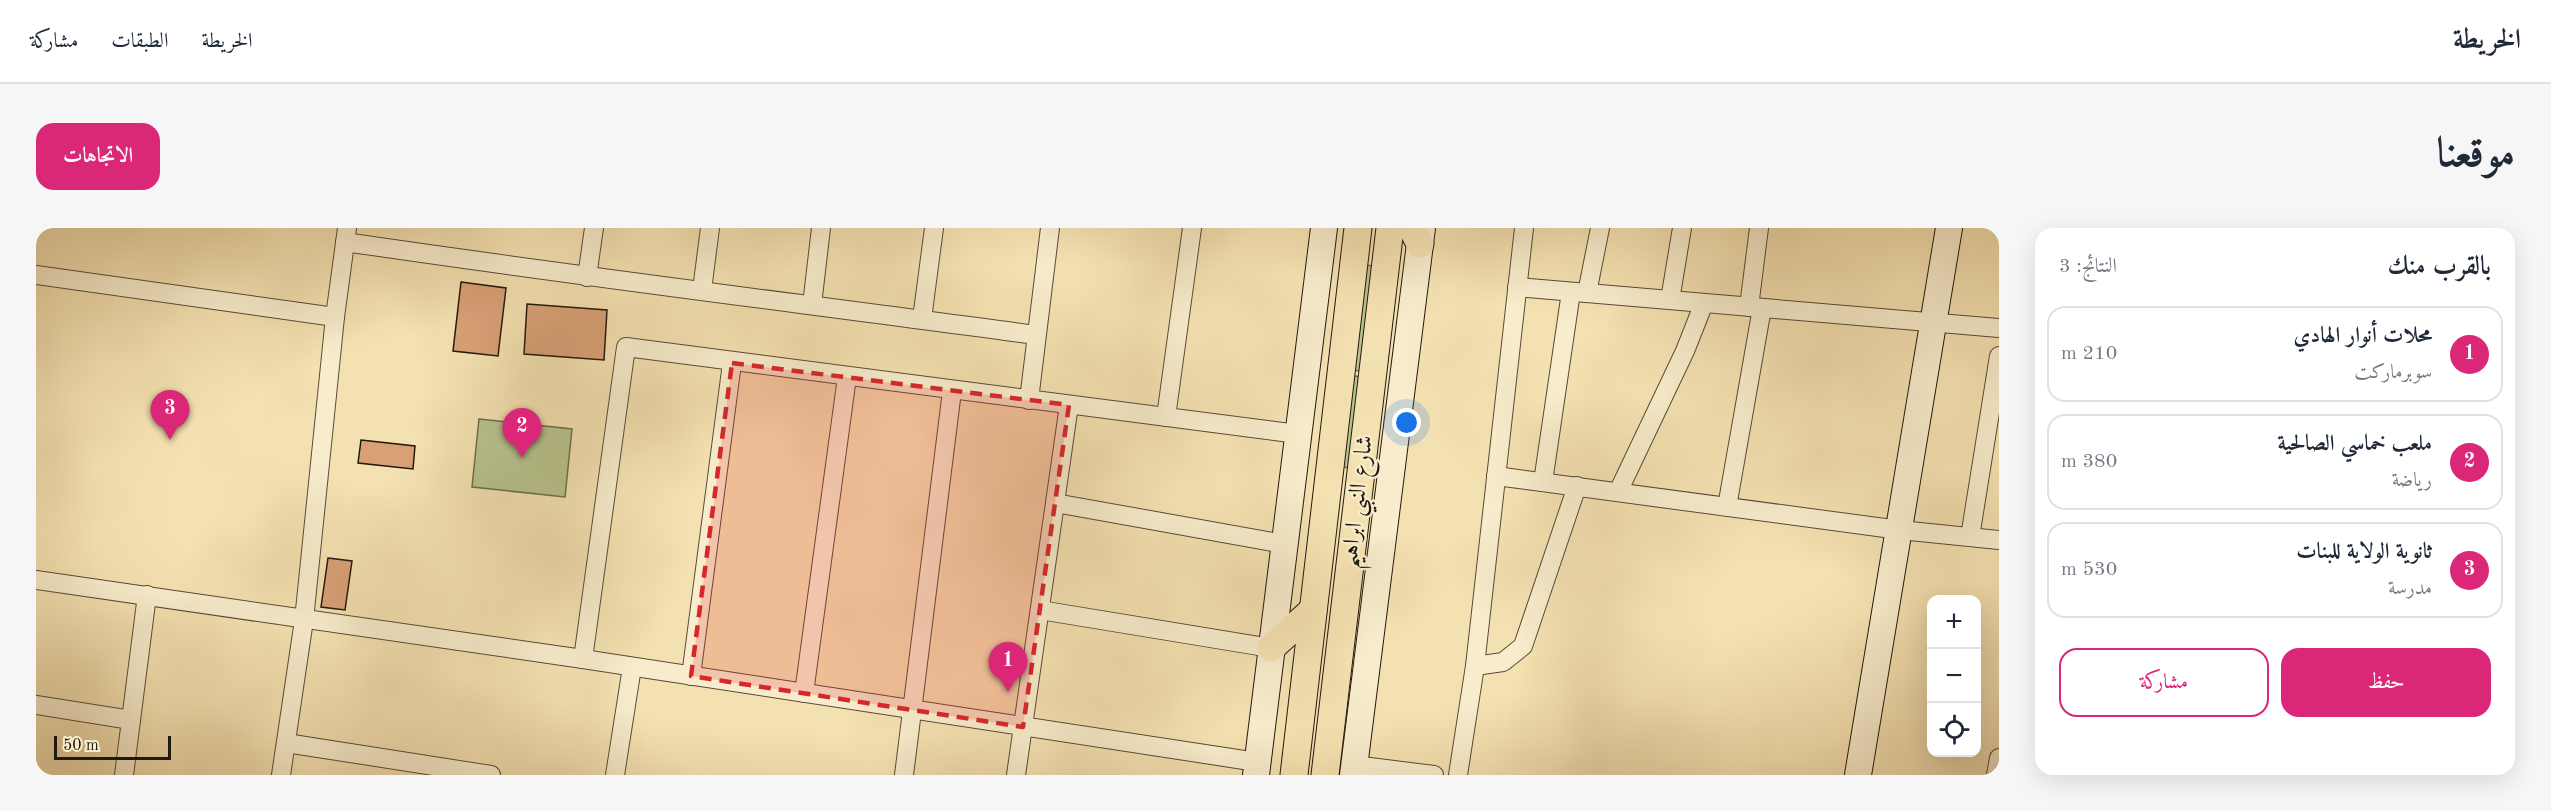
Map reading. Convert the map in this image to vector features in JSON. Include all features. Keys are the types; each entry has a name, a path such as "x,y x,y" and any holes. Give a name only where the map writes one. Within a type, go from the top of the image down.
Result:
{"main road":[{"name":"شارع النبي ابراهيم","path":"1294,775 1358,228"},
{"name":"شارع النبي ابراهيم","path":"1325,775 1390,228"},
{"path":"1271,648 1313,609"}],"street":[{"path":"587,278 594,228"},
{"path":"702,290 710,228"},
{"path":"812,305 821,228"},
{"path":"922,320 934,228"},
{"path":"1029,400 1050,228"},
{"path":"1166,417 1192,228"},
{"path":"36,580 804,693 1023,727 1256,768 1324,228"},
{"path":"1458,775 1476,666 1524,228"},
{"path":"1543,482 1579,292 1600,228"},
{"path":"1670,300 1682,228"},
{"path":"1727,507 1755,308 1759,228"},
{"path":"1858,775 1949,228"},
{"path":"1418,233 1353,770 1434,775"},
{"path":"281,775 304,620 335,317 346,235 587,278 702,290 1036,335"},
{"path":"36,275 335,317"},
{"path":"1517,287 1999,328"},
{"path":"1618,492 1681,361 1704,303"},
{"path":"583,659 626,347 732,363 1298,434"},
{"path":"1970,537 1999,356"},
{"path":"691,676 732,363"},
{"path":"804,693 847,377"},
{"path":"904,775 952,391"},
{"path":"1016,775 1069,405"},
{"path":"1496,476 1900,530 1999,540"},
{"path":"1476,666 1503,662 1523,646 1577,486"},
{"path":"1055,503 1284,544"},
{"path":"124,775 147,595"},
{"path":"1040,610 1271,648"},
{"path":"615,775 632,667"},
{"path":"36,705 131,720"},
{"path":"286,743 491,775"},
{"path":"1996,775 1999,758"}],"highlighted area":[{"path":"732,363 1069,405 1023,727 691,676"}],"green space":[{"path":"1361,264 1373,266 1361,371 1349,370"},
{"path":"1348,375 1361,377 1349,468 1336,466"},
{"path":"479,419 572,429 565,497 472,487"}],"building":[{"path":"461,282 506,288 498,356 453,351"},
{"path":"527,304 607,310 604,360 524,354"},
{"path":"361,440 415,446 413,469 358,463"},
{"path":"328,558 352,561 345,610 321,607"}],"place":[{"name":"ثانوية الولاية للبنات","path":"170,440"},
{"name":"ملعب خماسي الصالحية","path":"522,458"},
{"name":"محلات أنوار الهادي","path":"1008,692"}]}
